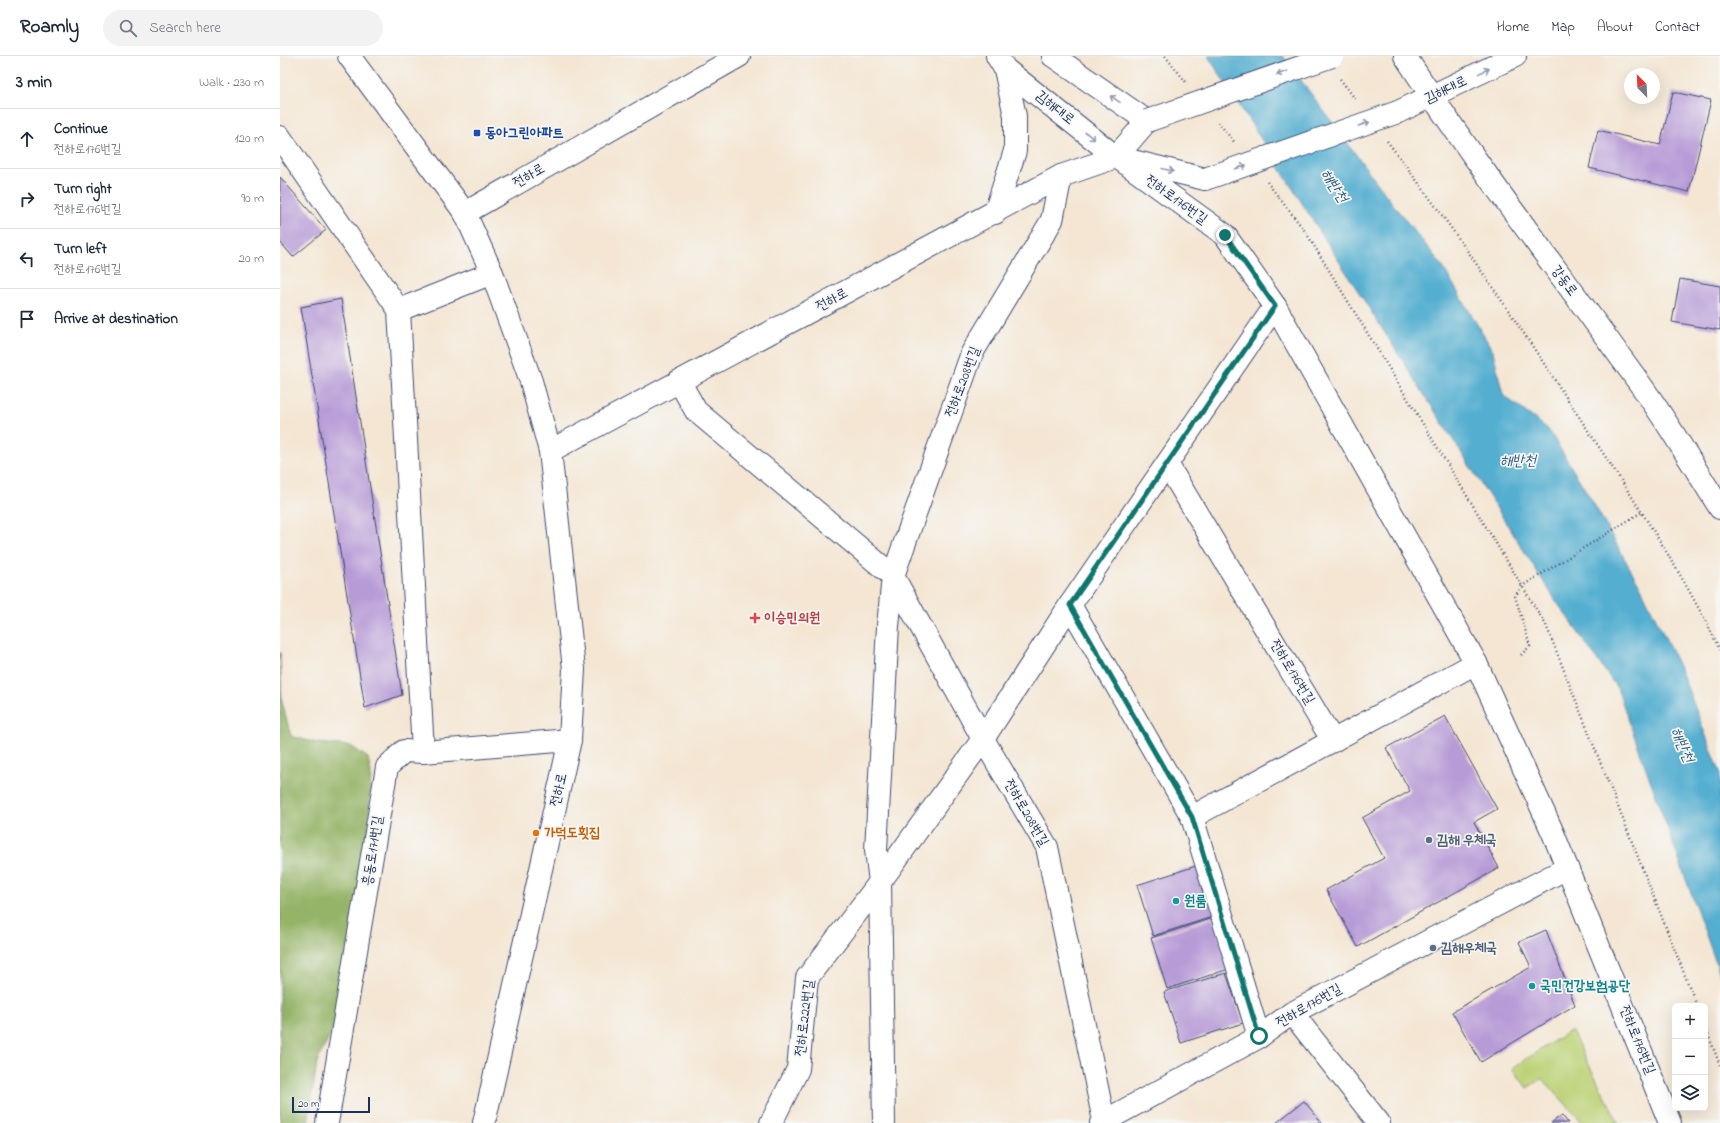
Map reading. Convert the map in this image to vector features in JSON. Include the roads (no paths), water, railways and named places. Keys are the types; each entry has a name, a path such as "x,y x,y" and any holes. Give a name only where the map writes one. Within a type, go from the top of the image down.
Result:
{"street":[{"name":"전하로","path":"349,56 465,213 492,274 531,381 550,451 574,669 570,740 484,1123"},
{"name":"전하로","path":"465,213 739,56"},
{"path":"1053,56 1148,121"},
{"name":"강동로","path":"1405,56 1432,97 1646,392 1720,508"},
{"name":"김해대로","path":"1001,62 1116,157 1205,180 1398,112 1515,56"},
{"path":"995,213 1015,151 1015,116 1001,62"},
{"path":"1116,157 1148,121 1335,65"},
{"path":"280,137 399,310 423,752"},
{"name":"전하로","path":"550,451 995,213 1061,176 1116,157"},
{"name":"전하로176번길","path":"1116,157 1225,235 1275,306 1476,663 1567,868 1670,1123"},
{"name":"전하로208번길","path":"884,1123 880,882 876,850 888,626 893,576 972,353 1052,220 1061,176"},
{"path":"399,310 492,274"},
{"path":"983,739 1070,605 1275,306"},
{"path":"679,381 696,411 893,576"},
{"name":"전하로176번길","path":"1167,464 1333,740"},
{"name":"전하로208번길","path":"893,576 983,739 1048,847 1103,1122 1259,1036"},
{"name":"전하로176번길","path":"1070,605 1192,817 1259,1036 1292,1013 1567,868"},
{"path":"1192,817 1476,663"},
{"name":"전하로222번길","path":"770,1123 798,1069 807,978 880,882 983,739"},
{"name":"흥동로171번길","path":"327,1123 387,766 404,751 423,752 570,740"},
{"path":"1292,1013 1379,1123"}],"water":[{"name":"해반천","path":"1208,56 1283,56 1395,207 1441,264 1493,351 1503,395 1548,429 1591,499 1640,586 1679,666 1720,772 1720,974 1617,688 1556,601"}],"place":[{"name":"동아그린아파트","path":"477,133"},
{"name":"이승민의원","path":"755,618"},
{"name":"가덕도횟집","path":"536,833"},
{"name":"김해 우체국","path":"1429,840"},
{"name":"원룸","path":"1176,901"},
{"name":"김해우체국","path":"1433,948"},
{"name":"국민건강보험공단","path":"1532,986"}]}
